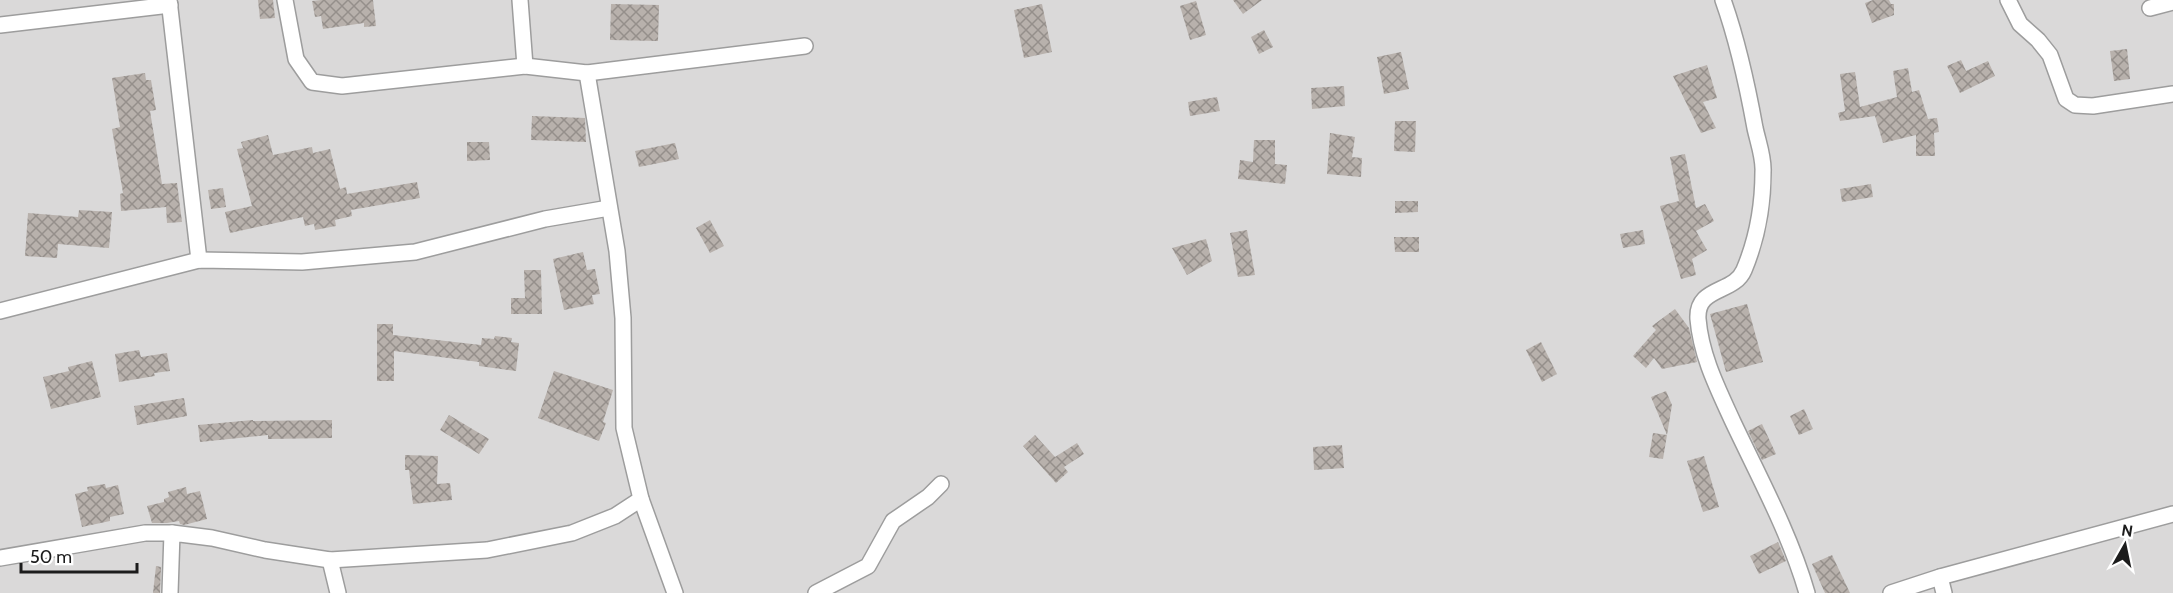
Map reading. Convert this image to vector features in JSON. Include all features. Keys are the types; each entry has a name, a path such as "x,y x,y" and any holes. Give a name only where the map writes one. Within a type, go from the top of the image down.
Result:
{"street":[{"path":"285,0 296,59 312,82 342,86 525,66 587,73 805,46"},
{"path":"520,0 525,66"},
{"path":"1723,0 1734,31 1764,170 1759,222 1743,272 1736,282 1702,300 1698,320 1708,368 1786,539 1807,593"},
{"path":"2008,0 2020,24 2050,55 2066,99 2075,105 2093,106 2173,94"},
{"path":"0,25 169,2 199,260"},
{"path":"2150,8 2173,2"},
{"path":"587,73 617,250 623,318 624,428 641,499 675,593"},
{"path":"0,311 199,260 302,262 415,252 545,219 609,207"},
{"path":"816,593 868,566 893,521 928,497 941,484"},
{"path":"0,558 145,533 172,533 212,538 265,550 330,560 487,550 572,534 615,516 641,499"},
{"path":"1891,593 1940,577 2173,514"},
{"path":"170,593 172,533"},
{"path":"330,560 338,593"},
{"path":"1940,577 1944,593"}],"shaded area":[{"path":"0,0 2173,0 2173,593 0,593"}],"building":[{"path":"258,0 273,0 275,18 260,19"},
{"path":"373,0 376,26 364,27 364,23 323,29 321,16 315,17 312,1"},
{"path":"1233,0 1262,0 1243,14"},
{"path":"1873,0 1889,0 1891,4 1894,4 1894,15 1872,23 1865,3"},
{"path":"1196,1 1206,35 1190,40 1180,6"},
{"path":"611,4 659,5 658,41 610,40"},
{"path":"1042,4 1052,52 1024,58 1014,10"},
{"path":"1264,30 1273,47 1259,54 1251,37"},
{"path":"2127,49 2130,79 2114,81 2110,51"},
{"path":"1401,52 1409,89 1384,94 1377,57"},
{"path":"1961,60 1966,71 1988,61 1995,76 1960,93 1947,66"},
{"path":"1707,65 1717,98 1703,102 1716,128 1701,133 1673,76"},
{"path":"1908,68 1912,92 1919,90 1928,119 1937,118 1939,132 1934,133 1935,156 1916,156 1916,135 1883,143 1875,116 1840,121 1838,113 1845,111 1840,74 1855,72 1860,107 1897,97 1893,71"},
{"path":"145,73 146,80 151,80 156,110 150,111 162,184 177,183 182,222 167,223 166,207 121,211 120,194 123,193 112,129 120,127 112,78"},
{"path":"1344,86 1345,106 1312,109 1311,88"},
{"path":"1217,97 1220,111 1190,116 1188,102"},
{"path":"532,116 585,118 586,142 531,140"},
{"path":"1395,121 1416,121 1415,152 1394,151"},
{"path":"1330,133 1355,137 1352,157 1362,158 1361,177 1327,174"},
{"path":"268,135 273,155 312,147 313,153 330,149 340,189 346,187 347,194 417,182 420,198 351,210 352,216 335,220 336,226 315,230 314,224 305,226 303,217 230,233 225,212 252,206 237,149 243,148 241,142"},
{"path":"1254,140 1275,140 1275,164 1287,165 1285,184 1238,179 1240,160 1253,162"},
{"path":"467,142 489,142 490,160 467,161"},
{"path":"675,143 679,159 639,167 635,151"},
{"path":"1685,154 1696,208 1705,204 1714,221 1696,231 1707,250 1692,259 1696,275 1681,279 1660,206 1679,201 1670,157"},
{"path":"1871,184 1873,197 1842,202 1840,189"},
{"path":"223,188 226,207 211,209 208,190"},
{"path":"1395,201 1418,201 1418,212 1395,213"},
{"path":"79,210 112,212 109,248 58,244 57,258 25,256 28,213 78,217"},
{"path":"710,220 724,246 710,253 696,228"},
{"path":"1247,230 1255,275 1238,277 1230,233"},
{"path":"1643,230 1645,244 1623,248 1620,234"},
{"path":"1394,237 1419,237 1419,252 1395,252"},
{"path":"1206,239 1212,261 1187,275 1172,248"},
{"path":"583,252 587,270 595,269 600,294 592,295 594,304 564,310 553,259"},
{"path":"524,270 541,270 542,314 511,314 511,298 525,298"},
{"path":"1747,304 1763,362 1726,372 1710,314"},
{"path":"1675,309 1689,328 1697,362 1662,369 1654,358 1646,368 1633,356 1656,330 1652,326"},
{"path":"377,324 393,324 393,335 481,345 482,338 494,339 495,336 512,338 511,342 519,343 516,371 479,366 479,362 394,351 394,381 377,381"},
{"path":"1541,342 1557,374 1542,382 1526,350"},
{"path":"139,350 141,357 167,353 170,371 119,382 115,354"},
{"path":"92,361 101,397 51,409 43,377 69,371 68,367"},
{"path":"554,371 613,390 603,422 606,423 599,441 538,418"},
{"path":"1666,391 1672,405 1667,435 1651,397"},
{"path":"184,398 187,416 137,425 134,406"},
{"path":"1804,409 1813,429 1799,435 1790,416"},
{"path":"449,415 489,439 479,454 440,430"},
{"path":"253,420 332,420 332,438 268,439 268,435 200,442 198,425"},
{"path":"1762,424 1776,454 1762,460 1748,431"},
{"path":"1653,433 1667,435 1663,459 1649,457"},
{"path":"1035,435 1055,457 1077,443 1084,454 1064,467 1068,472 1056,483 1023,446"},
{"path":"1342,445 1344,468 1314,470 1313,447"},
{"path":"405,455 438,456 437,484 450,483 452,500 413,504 409,470 405,470"},
{"path":"1704,456 1719,507 1703,512 1687,461"},
{"path":"105,484 106,488 118,485 124,514 110,517 110,521 82,527 75,494 88,491 87,487"},
{"path":"186,487 187,494 200,491 207,519 184,525 179,521 152,523 147,506 164,502 164,499 169,497 168,492"},
{"path":"1778,542 1786,561 1759,574 1750,556"},
{"path":"1832,555 1850,593 1825,593 1812,564"},
{"path":"156,566 161,567 160,593 153,593"}]}
